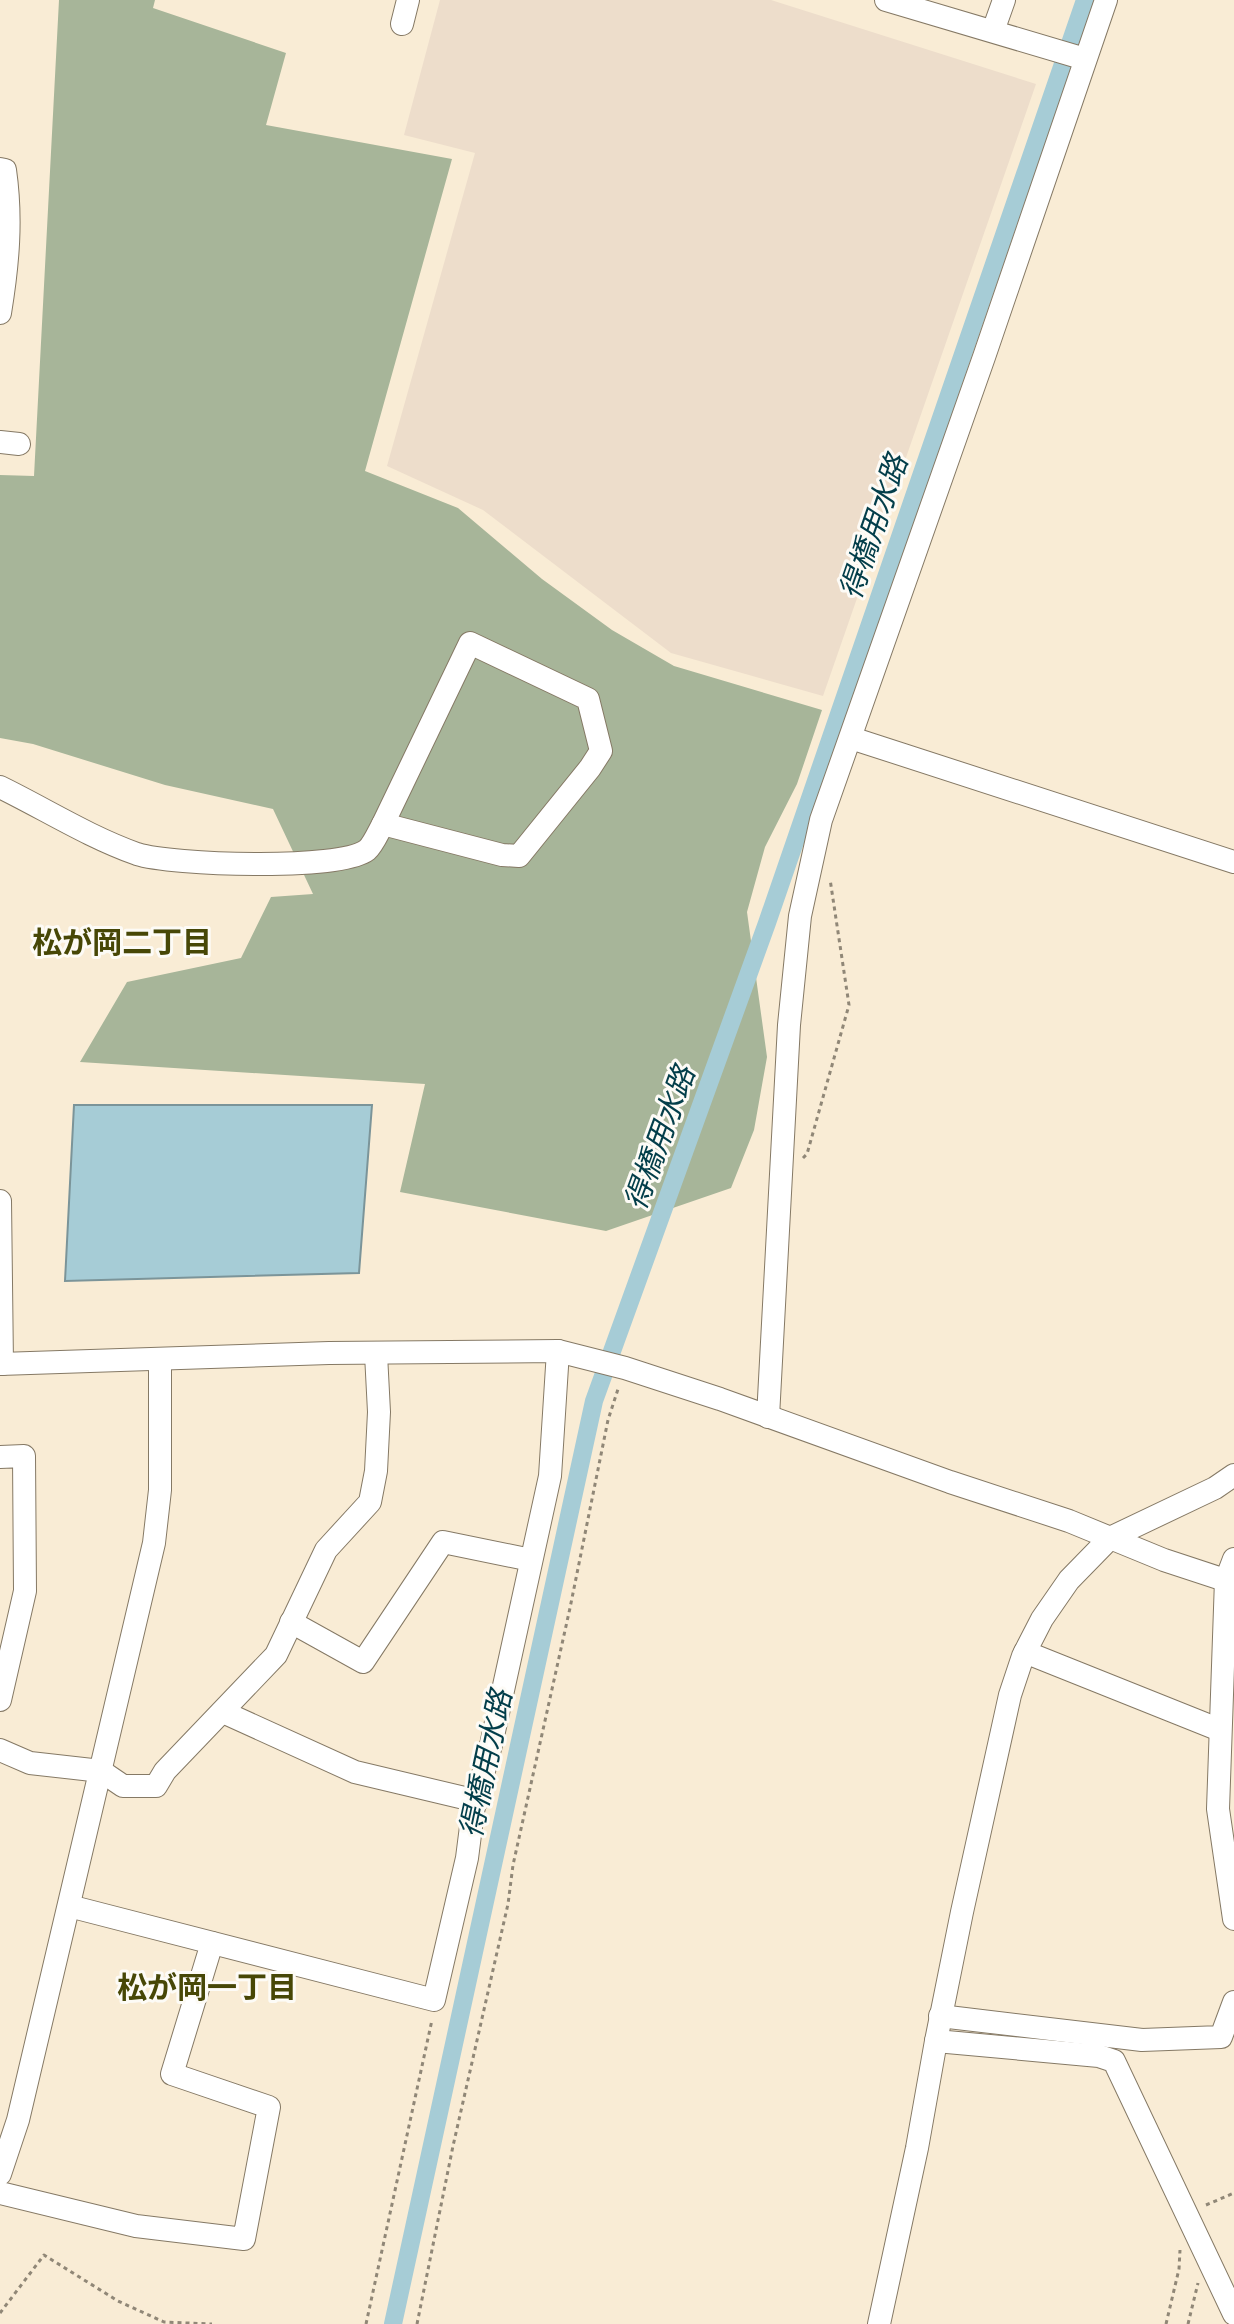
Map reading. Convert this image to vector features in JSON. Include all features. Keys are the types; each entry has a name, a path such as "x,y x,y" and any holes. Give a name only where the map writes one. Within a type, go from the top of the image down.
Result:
{"street":[{"path":"402,24 408,0"},
{"path":"886,0 1071,54"},
{"path":"993,31 1004,0"},
{"path":"768,1417 789,1025 800,916 821,820 851,738 1071,54 1106,0"},
{"path":"0,169 5,170 10,207 8,263 0,313"},
{"path":"0,787 107,842 140,855 172,861 272,864 339,860 367,850 383,824 470,643 588,699 601,751 519,856 502,855 383,824"},
{"path":"851,738 1234,862"},
{"path":"0,1201 1,1364 519,1349 558,1351 620,1367 768,1417 1164,1560 1231,1574 1228,1668 1220,1730 1234,1919"},
{"path":"69,1906 434,2000 467,1858 473,1811 550,1476 558,1351"},
{"path":"0,1750 30,1763 101,1771 123,1786 156,1786 165,1771 276,1655 326,1550 370,1502 376,1471 376,1354"},
{"path":"0,2174 18,2120 156,1532 160,1490 160,1360"},
{"path":"0,1457 24,1456 25,1591 0,1700"},
{"path":"879,2324 917,2148 940,2016 1007,1710 1025,1652 1042,1619 1069,1580 1110,1538 1215,1488 1234,1475"},
{"path":"291,1622 363,1662 443,1542 531,1560"},
{"path":"1025,1652 1220,1730"},
{"path":"223,1712 355,1772 477,1801"},
{"path":"0,2193 136,2226 244,2239 269,2107 172,2074 212,1943"},
{"path":"940,2016 1142,2040 1221,2037 1234,2002"},
{"path":"936,2041 1099,2056 1114,2061 1234,2314"}],"path":[{"path":"781,1178 807,1154 849,1005 828,867"},
{"path":"417,2324 620,1367"},
{"path":"366,2324 429,2037 434,2000"},
{"path":"1188,2324 1205,2252"},
{"path":"0,2313 44,2255 118,2301 164,2322 212,2324"}],"shaded area":[{"path":"440,0 771,0 1036,84 823,696 671,653 483,510 387,466 475,153 404,135"}],"green space":[{"path":"59,0 155,0 153,8 286,53 266,125 452,159 365,471 458,508 542,579 612,630 674,666 822,710 797,784 765,847 747,912 767,1057 754,1130 731,1188 606,1231 400,1192 425,1084 80,1062 127,982 241,958 271,897 313,894 273,809 165,785 33,744 0,738 0,475 34,476"}],"water":[{"path":"74,1105 372,1105 359,1273 65,1281"}],"waterway":[{"name":"得橋用水路","path":"393,2324 594,1401 767,923 1085,0"}],"district":[{"name":"松が岡二丁目","path":"122,943"},
{"name":"松が岡一丁目","path":"207,1988"}]}
